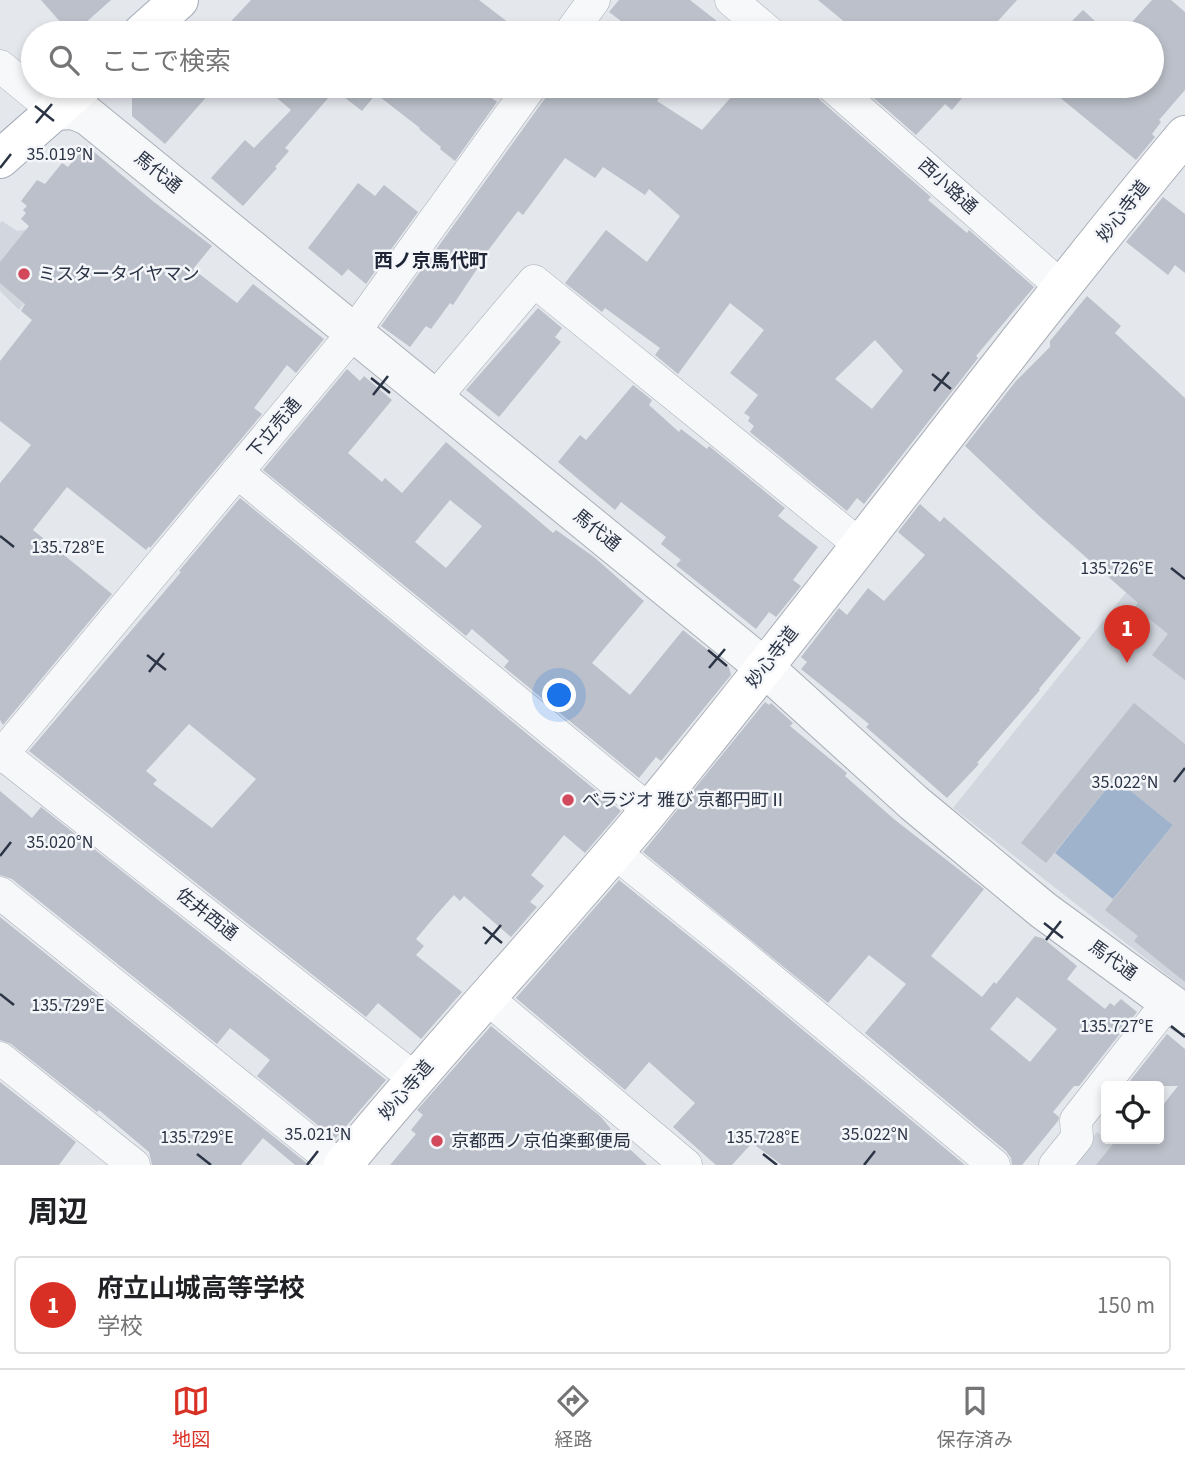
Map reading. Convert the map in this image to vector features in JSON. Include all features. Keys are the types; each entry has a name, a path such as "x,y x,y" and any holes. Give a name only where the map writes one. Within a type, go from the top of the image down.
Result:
{"main road":[{"path":"155,21 179,0"},
{"path":"0,159 70,98"},
{"name":"妙心寺道","path":"340,1165 649,810 1185,135"}],"street":[{"path":"579,21 594,0"},
{"path":"730,0 755,21"},
{"name":"馬代通","path":"0,66 21,83"},
{"name":"馬代通","path":"39,98 55,111 73,110 88,116 764,667 914,803 1043,909 1177,1008"},
{"name":"下立売通","path":"1,754 354,332 522,98"},
{"name":"西小路通","path":"846,98 1063,288"},
{"path":"435,398 534,281 860,545"},
{"path":"237,472 649,810"},
{"name":"佐井西通","path":"1,754 414,1078"},
{"path":"614,852 994,1165"},
{"path":"0,892 340,1165"},
{"path":"487,998 682,1164"},
{"path":"1055,1165 1077,1138 1076,1120 1177,1008"},
{"path":"0,1058 134,1165"}],"shaded area":[{"name":"ミスタータイヤマン","path":"2,221 17,231 31,229 63,257 19,310 0,291"},
{"path":"1185,519 1185,989 953,808"},
{"path":"1097,1132 1101,1135 1101,1144 1112,1144 1139,1165 1071,1165"}],"water":[{"path":"1115,778 1173,825 1113,899 1055,853"}],"building":[{"path":"41,0 111,0 87,21 59,21"},
{"path":"251,0 479,0 506,21 231,21"},
{"path":"619,0 690,0 717,21 621,21 609,12"},
{"path":"818,0 1017,0 998,21 843,21"},
{"path":"1152,0 1171,0 1185,12 1185,90 1159,120 1161,122 1152,134 1155,137 1136,160 1061,98 1164,98 1164,21 1133,21"},
{"path":"1083,10 1095,21 1072,21"},
{"path":"132,98 205,98 165,144 132,116"},
{"path":"277,98 328,98 285,148 289,151 275,167 277,168 243,206 211,178 245,140 254,148 291,110"},
{"path":"345,98 373,98 362,111"},
{"path":"381,98 492,98 497,102 455,161 420,128"},
{"path":"545,98 659,98 657,101 702,130 730,98 819,98 931,197 928,200 967,233 969,230 1034,287 976,356 978,358 864,504 857,498 847,511 750,432 754,426 748,421 750,417 744,413 758,395 730,373 764,330 730,303 678,374 655,355 660,348 605,308 602,312 565,283 606,230 647,262 680,216 649,189 645,195 603,167 595,178 565,158 523,215 518,211 477,265 479,266 453,305 450,303 431,329 426,326 410,347 381,326","holes":["875,340 903,371 872,409 835,379"]},
{"path":"874,98 962,98 952,110 945,104 916,135"},
{"path":"86,145 212,246 193,269 237,303 253,284 324,339 296,373 287,365 254,408 262,414 150,548 149,546 146,550 67,487 33,530 112,594 3,725 0,720 0,483 31,445 0,421 0,361 32,320 21,311 25,304 0,283 0,262 29,226 21,219 27,206 21,201 37,180 45,184 62,163 68,167"},
{"path":"358,183 375,196 384,185 418,212 366,284 348,269 342,276 308,248"},
{"path":"1163,197 1185,214 1185,273 1175,265 1168,275 1126,242"},
{"path":"1087,296 1121,326 1115,333 1185,398 1185,680 1152,655 1168,634 1135,607 1138,603 965,446 1016,381 1050,347 1050,341"},
{"path":"538,308 562,328 555,337 561,342 499,417 466,390"},
{"path":"347,369 360,381 364,376 392,400 348,453 382,482 385,478 402,493 446,442 553,533 556,530 594,557 644,601 592,663 630,695 683,630 729,667 731,675 661,761 656,757 639,778 504,667 509,661 472,629 466,636 263,470","holes":["450,500 482,526 446,568 415,542"]},
{"path":"633,385 652,400 649,405 679,432 681,429 707,449 709,446 785,508 778,516 818,547 793,580 801,586 776,617 769,612 756,629 676,565 681,560 661,544 666,537 621,502 615,510 558,462 580,435 586,440"},
{"path":"240,498 621,811 585,853 564,835 531,875 544,886 530,902 537,907 511,937 464,896 460,901 454,895 436,915 416,939 424,946 416,955 462,992 421,1039 378,1003 366,1017 29,751 181,572 179,571","holes":["189,724 256,779 212,828 153,784 157,780 146,771"]},
{"path":"920,504 940,522 944,517 1081,638 977,763 979,764 947,798 866,727 869,724 801,669 807,662 801,657 839,608 847,615 868,588 884,601 925,555 898,532"},
{"path":"765,702 769,705 771,703 793,723 790,726 847,773 845,776 895,820 984,889 931,956 982,997 1035,936 1044,939 1077,966 1067,979 1105,1009 1110,1003 1114,1006 1121,999 1137,1012 1079,1086 1074,1086 1053,1112 1059,1117 1058,1121 1022,1165 1012,1165 1006,1151 865,1033 906,984 869,955 828,1003 643,852","holes":["1017,997 1057,1029 1030,1062 990,1029"]},
{"path":"1134,703 1185,744 1185,982 1134,941 1138,936 1105,910 1173,825 1115,778 1046,863 1021,843"},
{"path":"0,791 32,818 41,807 386,1080 335,1139 257,1076 270,1060 230,1028 217,1044 12,879 0,875"},
{"path":"619,880 965,1165 782,1165 752,1143 732,1165 716,1165 673,1127 695,1103 649,1062 625,1090 516,998"},
{"path":"0,917 309,1165 295,1165 263,1138 241,1165 152,1165 149,1152 99,1110 97,1112 11,1044 0,1040"},
{"path":"491,1026 601,1117 611,1129 609,1130 647,1165 390,1165 416,1134 411,1130 423,1115 417,1110"},
{"path":"1167,1034 1185,1049 1185,1165 1096,1165 1113,1144 1164,1144 1164,1104 1178,1086 1164,1086 1164,1081 1130,1081"},
{"path":"0,1082 76,1142 59,1165 0,1165"}],"place":[{"name":"ミスタータイヤマン","path":"24,274"},
{"name":"府立山城高等学校","path":"1127,663"},
{"name":"べラジオ 雅び 京都円町Ⅱ","path":"568,800"},
{"name":"京都西ノ京伯楽郵便局","path":"437,1141"}],"district":[{"name":"西ノ京馬代町","path":"431,260"}]}
